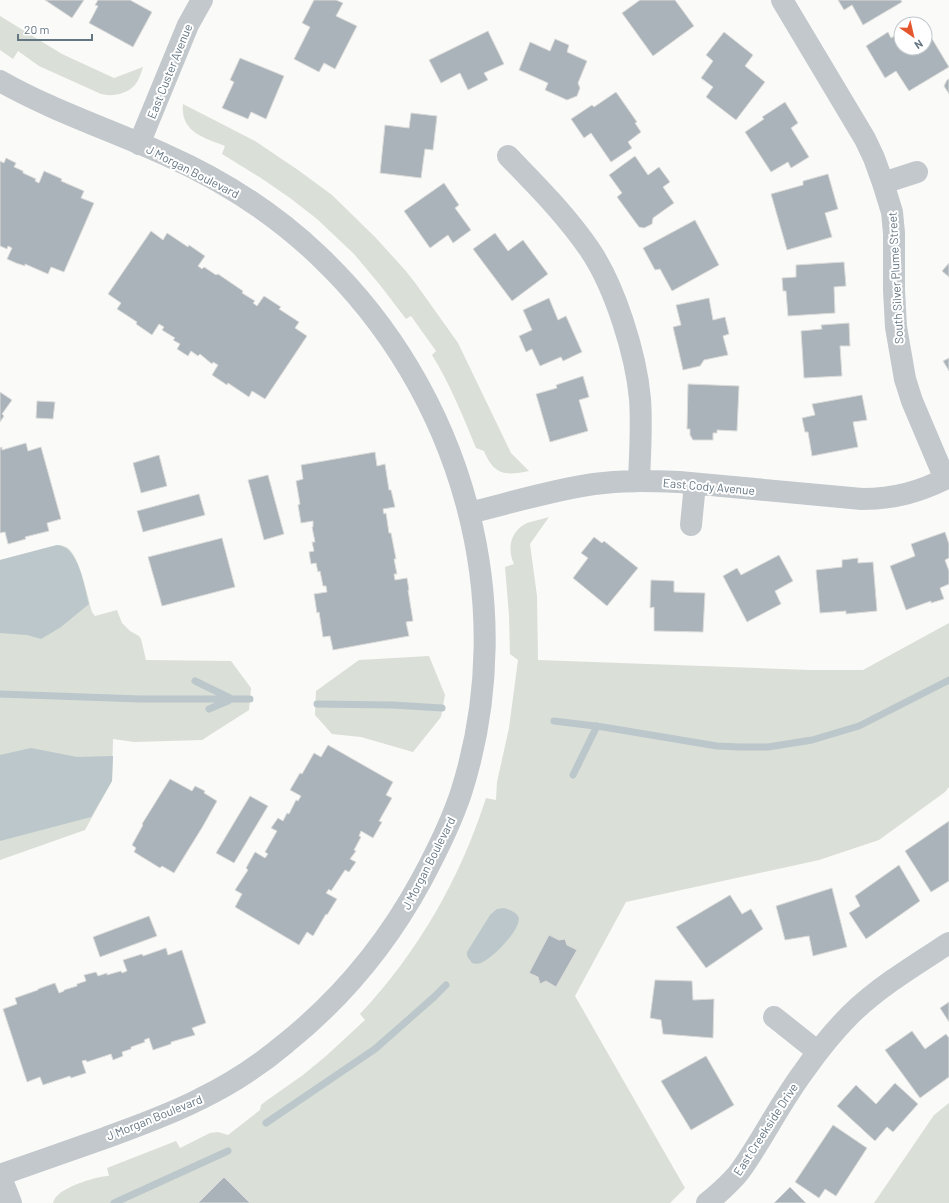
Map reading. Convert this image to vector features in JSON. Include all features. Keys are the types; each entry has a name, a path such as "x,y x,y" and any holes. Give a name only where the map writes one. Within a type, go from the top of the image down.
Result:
{"street":[{"name":"East Custer Avenue","path":"139,144 188,25 202,0"},
{"name":"South Silver Plume Street","path":"782,0 865,139 883,183 894,223 894,304 903,371 912,401 947,478"},
{"name":"J Morgan Boulevard","path":"0,81 59,111 177,160 258,206 317,254 358,296 382,326 398,350 428,402 441,429 456,467 469,513 480,571 485,636 478,721 459,796 444,837 415,892 393,927 362,969 321,1012 286,1043 232,1082 195,1102 153,1120 0,1175"},
{"path":"508,156 550,200 579,234 601,268 617,306 628,338 640,396 641,422 639,481"},
{"path":"883,183 917,172"},
{"name":"East Cody Avenue","path":"469,513 582,486 617,482 639,481 695,484 867,499 902,496 947,478"},
{"path":"691,524 695,484"},
{"name":"East Creekside Drive","path":"707,1203 739,1172 788,1094 818,1052 845,1021 868,999 886,985 949,943"},
{"path":"774,1018 818,1052"},
{"path":"0,1175 11,1203"}],"shaded area":[{"path":"0,16 62,54 114,78 143,67 139,79 132,88 124,93 105,95 39,66 18,51 13,59 0,50"},
{"path":"183,104 255,141 298,170 332,195 375,237 416,284 458,343 511,453 529,471 507,473 501,472 492,465 484,451 476,448 461,412 439,366 432,355 436,351 411,316 406,319 354,254 317,219 261,178 222,154 225,146 202,137 189,127 183,114"},
{"path":"549,517 530,544 537,596 538,660 809,670 863,670 949,623 949,787 945,792 879,840 819,860 626,902 575,996 685,1188 670,1203 53,1203 57,1196 68,1188 90,1180 109,1176 107,1168 176,1141 180,1148 210,1133 218,1132 228,1135 260,1110 261,1105 303,1075 326,1056 365,1020 360,1014 381,990 418,940 450,886 476,828 486,798 496,800 497,782 509,728 518,660 510,654 509,615 505,567 514,564 511,552 512,541 521,526"},
{"path":"57,545 66,547 73,554 86,588 92,612 95,616 117,610 122,623 141,639 146,660 231,661 251,688 249,710 202,740 134,742 113,739 112,781 85,830 0,860 0,560"},
{"path":"57,545 64,547 71,552 79,568 89,604 61,627 41,639 27,635 0,633 0,560"},
{"path":"429,656 445,695 441,717 413,752 361,737 332,734 315,715 316,691 359,660"},
{"path":"31,748 77,757 113,756 112,781 91,817 0,841 0,755"},
{"path":"504,908 514,912 518,916 519,921 512,935 492,956 481,963 472,963 467,956 467,952 490,915 497,909"},
{"path":"949,1103 949,1203 874,1203 934,1115"}],"building":[{"path":"45,0 84,0 72,18"},
{"path":"98,0 130,0 152,12 133,47 89,23 98,6 95,5"},
{"path":"314,0 336,0 343,3 336,16 357,26 335,69 324,63 319,72 294,59 310,27 302,23"},
{"path":"640,0 675,0 694,26 653,56 622,13"},
{"path":"838,0 901,0 902,2 863,25 852,5 844,10"},
{"path":"488,31 504,64 484,73 488,80 468,90 460,73 441,83 429,60"},
{"path":"724,32 753,55 745,66 765,82 736,120 706,97 713,87 701,78 713,61 706,55"},
{"path":"888,32 891,38 893,37 893,56 933,56 933,40 949,67 909,91 896,71 885,78 866,46"},
{"path":"555,39 569,45 567,52 587,61 578,83 580,88 577,96 567,100 545,90 548,83 519,70 530,42 550,51"},
{"path":"240,58 284,76 266,119 251,112 248,119 222,108 234,82 230,80"},
{"path":"949,79 949,94 944,86"},
{"path":"616,92 637,122 635,123 641,132 628,142 632,148 611,162 591,133 584,138 571,119 592,105 594,107"},
{"path":"785,102 798,123 791,128 809,157 791,168 788,162 771,172 745,132 764,119 762,117"},
{"path":"411,113 437,116 433,150 425,149 421,178 380,173 385,125 409,128"},
{"path":"635,156 648,175 659,167 670,182 663,187 674,203 653,218 652,224 644,228 639,227 617,197 622,193 609,175"},
{"path":"6,158 16,163 14,167 36,179 35,181 39,183 44,171 62,179 61,181 84,191 81,198 94,203 64,272 51,267 48,274 25,264 25,266 16,263 7,259 12,248 8,246 7,249 0,246 0,161 4,163"},
{"path":"828,174 838,209 825,213 832,237 787,250 771,194 803,185 803,181"},
{"path":"444,183 459,205 455,208 471,230 453,243 448,235 430,248 404,211"},
{"path":"695,220 719,265 672,291 660,269 655,270 643,248"},
{"path":"151,231 163,240 167,233 205,256 198,266 202,269 204,267 216,275 218,274 243,291 242,293 255,301 253,303 257,306 264,296 281,307 279,309 299,322 295,328 307,336 265,399 252,391 249,397 228,383 227,385 212,375 218,365 213,362 212,364 200,354 198,356 191,351 188,356 177,349 180,344 173,340 175,338 162,330 164,327 159,324 152,335 136,324 137,322 117,309 121,303 108,294"},
{"path":"495,233 508,251 523,240 548,274 512,301 473,249"},
{"path":"844,262 846,286 834,287 835,313 788,316 786,291 783,291 782,278 796,277 796,265"},
{"path":"949,263 949,277 942,271"},
{"path":"549,298 558,320 566,316 582,352 563,361 561,357 540,366 532,349 526,352 519,336 532,330 523,310"},
{"path":"709,298 713,320 725,317 729,334 723,336 728,355 704,360 700,366 683,370 673,327 681,325 676,305"},
{"path":"849,323 850,346 840,346 842,376 804,378 801,331 822,329 821,325"},
{"path":"949,358 949,371 943,361"},
{"path":"583,376 589,397 579,400 588,431 550,442 536,394 557,388 556,385"},
{"path":"688,384 739,386 737,431 717,430 717,433 713,433 713,440 693,440 690,435 690,429 687,429"},
{"path":"0,392 12,400 2,414 4,416 0,422"},
{"path":"862,395 867,420 853,422 858,447 812,456 808,432 805,432 802,418 815,415 812,404"},
{"path":"37,401 55,402 53,419 36,418"},
{"path":"26,443 28,451 41,447 61,519 47,523 49,531 25,537 26,539 8,544 5,532 0,533 0,448 2,447 2,450"},
{"path":"375,452 377,466 385,464 389,490 391,490 395,507 383,509 384,514 386,513 389,533 391,533 396,559 394,559 397,574 394,574 395,580 407,578 413,621 406,622 409,636 333,650 330,636 323,637 319,612 317,613 314,594 327,592 326,586 323,586 320,571 318,572 316,563 311,564 309,552 314,551 312,542 315,542 312,527 313,521 301,523 298,505 300,504 296,481 303,479 301,465"},
{"path":"159,455 167,486 141,493 133,463"},
{"path":"268,475 284,534 264,540 248,480"},
{"path":"199,494 205,515 143,532 137,511"},
{"path":"945,532 949,544 949,558 945,560 949,571 949,584 940,588 944,599 931,603 931,601 906,610 890,566 915,556 911,544"},
{"path":"594,537 602,543 604,541 638,568 607,606 573,578 588,558 581,553"},
{"path":"222,538 235,587 162,606 148,557"},
{"path":"779,555 793,581 775,591 781,604 747,622 723,576 737,568 741,575"},
{"path":"858,558 858,563 873,562 877,611 846,614 846,611 820,613 816,570 842,567 842,560"},
{"path":"651,580 674,581 674,592 705,593 703,632 654,631 654,607 650,608"},
{"path":"328,745 393,782 386,795 392,798 379,821 382,822 373,838 361,831 359,836 361,837 354,850 356,851 350,859 356,862 349,872 345,870 331,891 329,889 326,893 337,899 313,936 307,932 299,945 235,907 242,894 235,890 248,870 246,868 255,852 265,858 268,854 265,852 277,831 271,828 278,818 283,821 287,813 289,814 296,800 298,801 301,796 290,790 300,773 302,774 314,753 321,757"},
{"path":"170,779 192,791 195,786 205,791 204,793 217,801 174,873 162,866 160,868 134,852 136,848 132,845 143,825 142,824"},
{"path":"250,796 268,806 234,863 216,853"},
{"path":"949,821 949,881 931,892 905,851"},
{"path":"899,865 920,901 866,939 849,913 860,906 855,896"},
{"path":"832,888 847,947 813,956 809,936 785,940 776,906"},
{"path":"730,895 742,914 751,909 763,929 706,968 676,927"},
{"path":"149,916 157,936 100,957 93,937"},
{"path":"549,935 559,940 565,939 567,945 577,950 556,987 546,981 540,984 538,977 529,973"},
{"path":"166,948 168,955 182,950 206,1023 192,1028 195,1035 171,1042 171,1044 153,1050 149,1038 144,1040 145,1042 122,1052 123,1056 113,1060 111,1054 87,1062 86,1060 82,1061 86,1073 71,1078 70,1076 43,1085 40,1077 27,1082 3,1009 17,1004 15,998 55,983 59,993 86,981 84,975 96,972 98,976 121,971 122,973 127,971 123,960 142,954 143,956"},
{"path":"655,980 692,981 693,1000 714,999 713,1038 663,1034 661,1020 650,1018"},
{"path":"949,1002 949,1022 940,1008"},
{"path":"912,1031 925,1049 946,1034 949,1038 949,1077 920,1098 885,1050"},
{"path":"706,1056 734,1105 691,1130 661,1081"},
{"path":"895,1083 918,1104 893,1132 887,1127 875,1141 837,1106 856,1085 876,1104"},
{"path":"833,1125 867,1148 836,1196 825,1189 819,1198 795,1182"},
{"path":"224,1177 250,1203 198,1203"},
{"path":"790,1187 806,1203 774,1203"}],"waterway":[{"path":"554,721 603,727 717,746 768,747 812,740 859,726 949,680"},
{"path":"195,681 230,698"},
{"path":"0,694 140,699 250,699"},
{"path":"209,709 228,701"},
{"path":"317,704 393,705 442,708"},
{"path":"573,775 597,726"},
{"path":"266,1123 375,1049 446,985"},
{"path":"114,1203 228,1151"}]}
